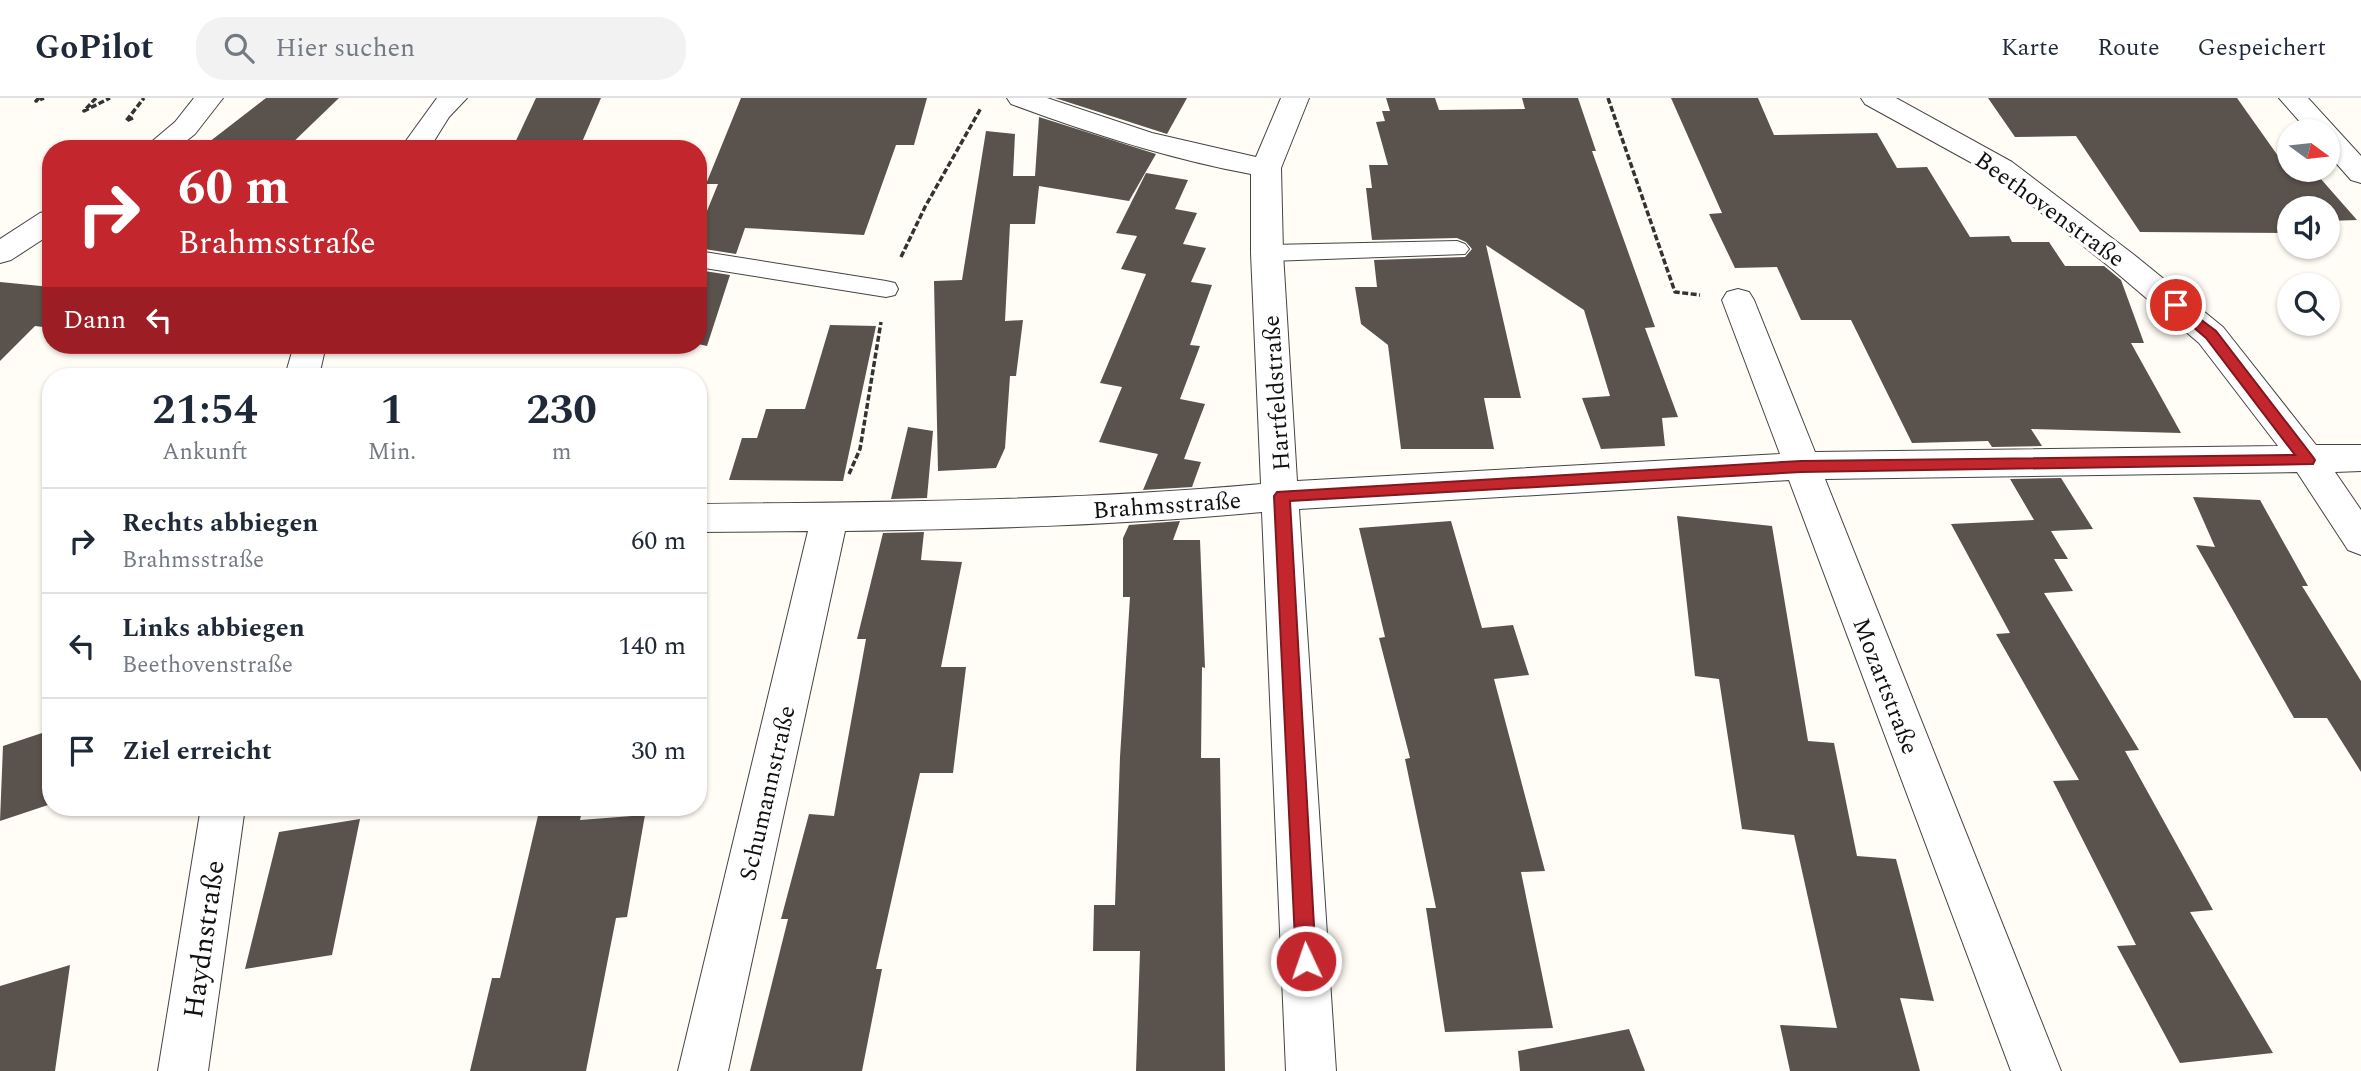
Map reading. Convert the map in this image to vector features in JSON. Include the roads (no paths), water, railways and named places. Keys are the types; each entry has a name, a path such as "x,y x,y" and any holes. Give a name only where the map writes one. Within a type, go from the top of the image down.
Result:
{"street":[{"path":"169,140 185,128 209,98"},
{"path":"420,140 439,112 453,98"},
{"path":"1021,98 1063,114 1213,159 1266,168"},
{"name":"Hartfeldstraße","path":"1295,98 1266,168 1267,253 1311,1071"},
{"name":"Beethovenstraße","path":"1875,98 2002,168 2122,261 2211,335 2308,460 2361,540"},
{"path":"2292,98 2312,119"},
{"path":"2340,150 2361,174"},
{"path":"0,253 42,226"},
{"name":"Mozartstraße","path":"1738,300 2036,1071"},
{"name":"Brahmsstraße","path":"707,518 995,515 1801,466 2361,458"},
{"name":"Schumannstraße","path":"703,1071 830,515"},
{"name":"Haydnstraße","path":"183,1071 222,816"}],"lane":[{"path":"1267,253 1457,249"},
{"path":"707,260 886,289"}]}
